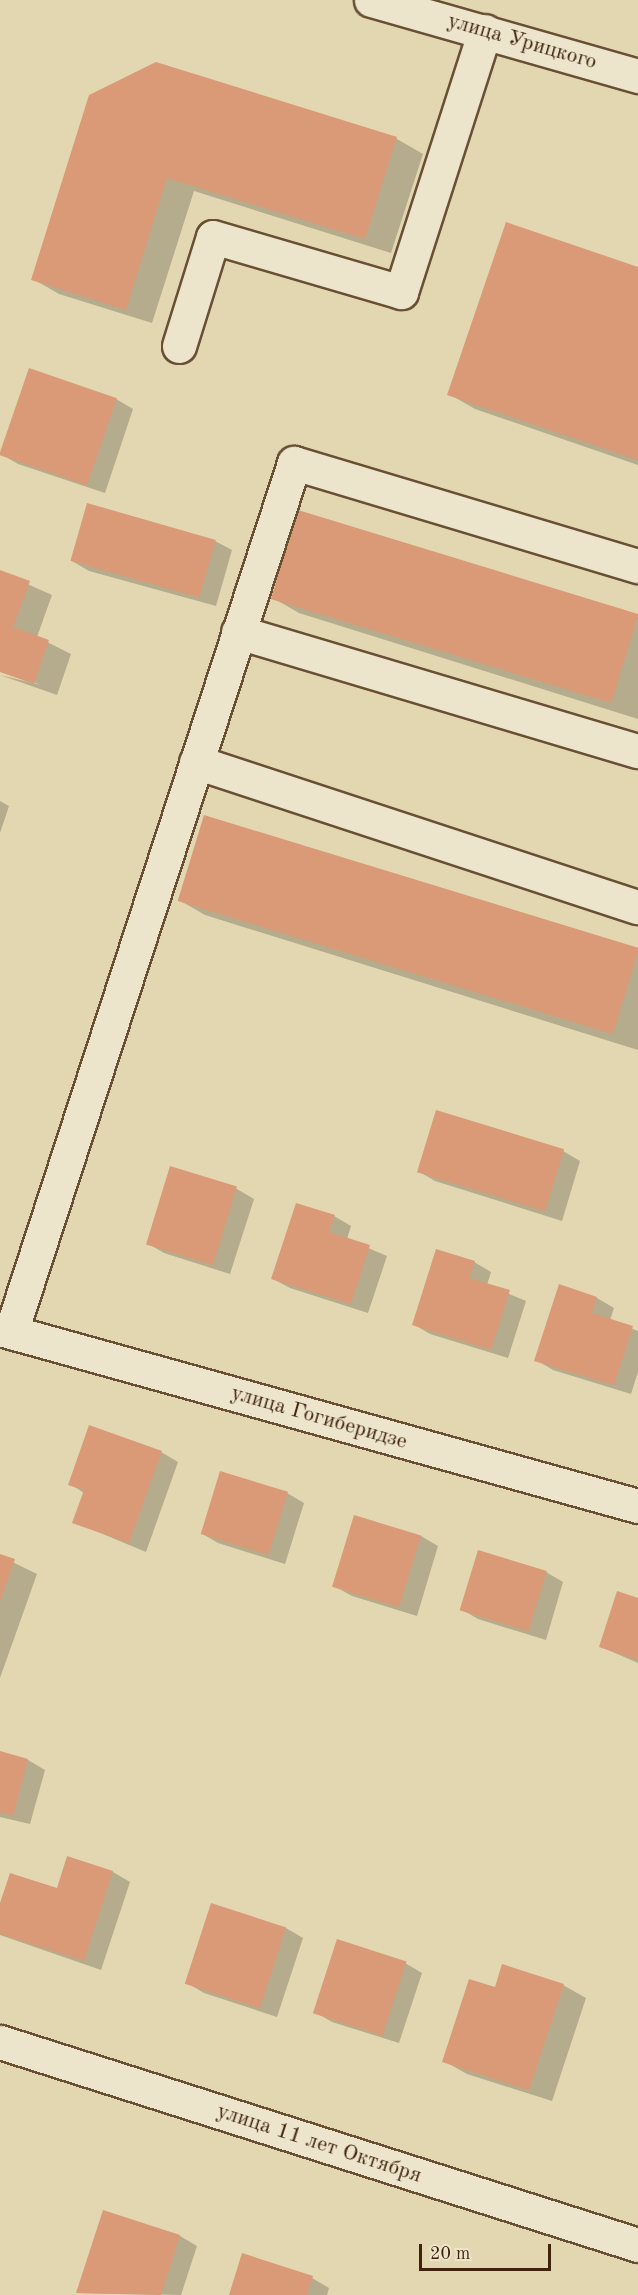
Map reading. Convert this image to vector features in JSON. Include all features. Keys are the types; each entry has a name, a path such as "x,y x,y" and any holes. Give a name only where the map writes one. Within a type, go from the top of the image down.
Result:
{"street":[{"name":"улица Урицкого","path":"371,0 638,75"},
{"path":"179,346 213,237 401,292 485,31"},
{"path":"5,1330 294,463 638,566"},
{"path":"238,632 638,751"},
{"path":"196,762 638,907"},
{"name":"улица Гогиберидзе","path":"5,1330 638,1506"},
{"name":"улица 11 лет Октября","path":"0,2042 638,2245"}],"building":[{"path":"156,62 397,137 365,239 167,178 126,310 31,280 89,95"},
{"path":"506,222 638,267 638,460 447,395"},
{"path":"29,368 117,398 87,485 0,455"},
{"path":"87,503 216,540 199,598 70,561"},
{"path":"298,510 638,614 611,703 271,599"},
{"path":"0,570 30,581 13,627 49,640 34,684 0,672"},
{"path":"204,815 638,948 613,1034 178,901"},
{"path":"436,1110 564,1149 545,1211 417,1172"},
{"path":"170,1166 237,1186 213,1265 146,1244"},
{"path":"296,1203 335,1215 329,1232 370,1245 351,1304 271,1279"},
{"path":"436,1249 475,1261 469,1278 510,1290 491,1350 412,1325"},
{"path":"559,1284 597,1297 592,1313 633,1326 614,1385 534,1361"},
{"path":"89,1425 162,1451 129,1543 72,1523 84,1490 68,1485"},
{"path":"220,1471 288,1492 269,1555 201,1534"},
{"path":"354,1515 421,1535 399,1607 332,1587"},
{"path":"478,1550 547,1571 528,1631 460,1610"},
{"path":"0,1554 15,1559 0,1601"},
{"path":"617,1591 638,1598 638,1660 599,1647"},
{"path":"0,1751 28,1759 13,1816 0,1812"},
{"path":"67,1856 113,1871 84,1961 0,1934 0,1903 10,1873 57,1888"},
{"path":"211,1903 286,1927 260,2008 185,1984"},
{"path":"337,1939 406,1962 382,2036 313,2013"},
{"path":"502,1964 564,1984 529,2090 442,2062 469,1979 495,1987"},
{"path":"103,2210 180,2235 161,2295 76,2293"},
{"path":"242,2253 313,2276 307,2295 229,2295"}]}
